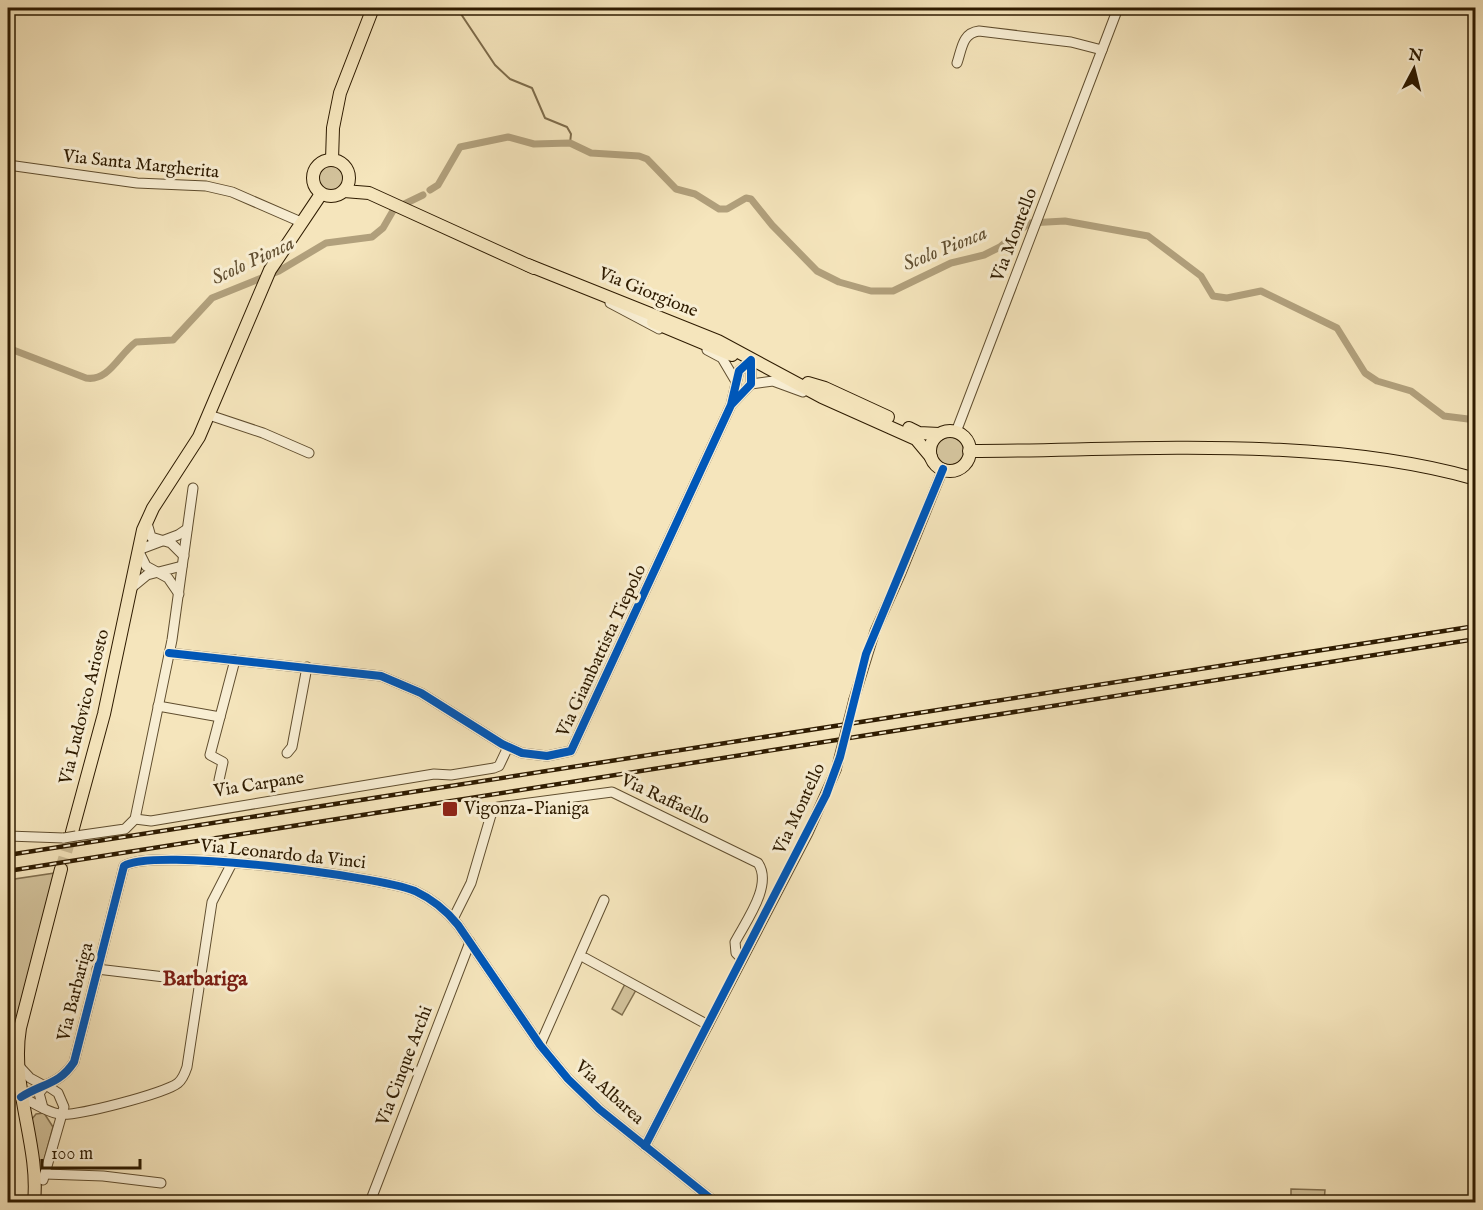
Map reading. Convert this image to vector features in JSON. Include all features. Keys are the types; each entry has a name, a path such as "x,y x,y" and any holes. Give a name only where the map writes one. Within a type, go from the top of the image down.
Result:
{"main road":[{"path":"332,160 333,128 339,93 373,8"},
{"path":"332,160 343,164 349,174 348,186 333,197 321,194 314,184 314,173 321,164 332,160"},
{"name":"Via Giorgione","path":"349,174 369,193"},
{"name":"Via Giorgione","path":"344,191 369,193 713,349 751,360"},
{"name":"Via Ludovico Ariosto","path":"72,835 104,714 138,550 147,522 153,508 199,437 270,270 321,194"},
{"name":"Via Giorgione","path":"528,265 693,330 793,379 822,397 916,439 931,457"},
{"name":"Via Giorgione","path":"793,379 825,388 919,433 939,434"},
{"path":"956,432 966,439 968,459 959,468 943,469 931,457 932,442 939,434 956,432"},
{"path":"969,451 1213,450 1320,453 1394,461 1476,479"},
{"path":"34,1203 17,1064 20,1028 62,870"}],"street":[{"name":"Via Montello","path":"956,432 1118,8"},
{"path":"957,63 966,37 970,32 979,31 1071,42 1102,50"},
{"name":"Via Santa Margherita","path":"8,165 137,183 206,186 232,192 301,222"},
{"name":"Via Giorgione","path":"610,303 631,316 722,358 735,380"},
{"path":"751,360 751,384 773,381 822,397"},
{"name":"Via Giambattista Tiepolo","path":"169,653 366,673 394,680 421,693 508,747 534,756 571,751 730,405 739,371 751,360"},
{"name":"Via Giambattista Tiepolo","path":"730,405 751,384"},
{"path":"208,415 263,433 309,453"},
{"name":"Via Montello","path":"645,1146 814,820 836,770 874,631 901,573 943,469"},
{"path":"135,819 169,653 193,488"},
{"path":"147,522 151,537 171,543 183,561"},
{"path":"179,594 174,585 146,566 138,550 178,535 187,529"},
{"path":"130,589 140,579 183,561"},
{"path":"219,780 223,762 210,755 235,660"},
{"path":"287,753 292,747 307,667"},
{"path":"158,706 220,717"},
{"name":"Via Carpane","path":"8,836 72,835 125,829 135,819 151,821 434,774 452,775 495,768 508,747"},
{"name":"Via Raffaello","path":"453,919 471,883 491,815 498,807 612,792 758,863 763,870 763,884 735,942 736,953 742,959"},
{"name":"Via Leonardo da Vinci","path":"124,866 139,861 170,859 344,874 379,881 429,898 453,919 521,1018"},
{"path":"21,1097 60,1115 80,1113 154,1093 174,1086 181,1080 187,1067 212,902 232,863"},
{"name":"Via Barbariga","path":"21,1097 43,1085 63,1078 74,1062 124,866"},
{"path":"540,1045 604,900"},
{"name":"Via Cinque Archi","path":"370,1202 470,942"},
{"path":"585,958 708,1025"},
{"path":"97,969 190,980"},
{"name":"Via Albarea","path":"521,1018 540,1045 581,1092 715,1203"},
{"path":"17,1064 30,1078 61,1096 64,1107 44,1177 103,1176 161,1183"},
{"path":"43,1085 39,1093 43,1108"},
{"path":"26,1125 32,1114 43,1108"}],"shaded area":[{"path":"331,164 341,168 345,178 341,188 331,192 321,188 317,178 321,168"},
{"path":"950,437 960,441 964,451 960,461 950,465 940,461 936,451 940,441"},
{"path":"55,873 11,1042 9,1061 13,1089 8,1087 8,880"},
{"path":"625,984 636,990 622,1015 612,1009"},
{"path":"44,1113 53,1127 39,1179 32,1119 36,1114"},
{"path":"1291,1189 1325,1190 1324,1202 1291,1202"}],"waterway":[{"path":"457,8 495,65 510,79 532,88 545,118 567,127 571,134 570,143"},
{"name":"Scolo Pionca","path":"430,190 438,185 460,147 508,137 534,144 570,143 591,153 639,156 647,159 676,189 695,194 719,209 727,209 746,198 751,199 772,225 817,271 839,282 871,291 893,291 951,263 984,255 1000,247 1029,223 1065,221 1148,236 1201,276 1213,296 1227,298 1261,291 1337,328 1365,373 1377,381 1411,391 1444,416 1476,420"},
{"name":"Scolo Pionca","path":"8,348 86,378 101,376 136,342 173,340 212,298 279,271 326,243 372,237 383,228 394,209 423,195"}],"tunnel":[{"path":"61,869 72,832"}],"railway":[{"path":"8,855 1476,626"},
{"path":"8,871 1476,639"}],"cycle path":[{"path":"169,653 381,676 421,693 502,744 522,753 547,756 571,751 731,405 739,371 751,360 751,384 731,405"},
{"path":"645,1146 826,795 840,757 866,654 943,469"},
{"path":"21,1097 56,1079 74,1062 124,866 143,861 176,860 314,871 415,891 444,910 458,925 540,1045 568,1079 599,1109 715,1202"}],"place":[{"name":"Vigonza-Pianiga","path":"450,809"}],"district":[{"name":"Barbariga","path":"205,979"}]}
